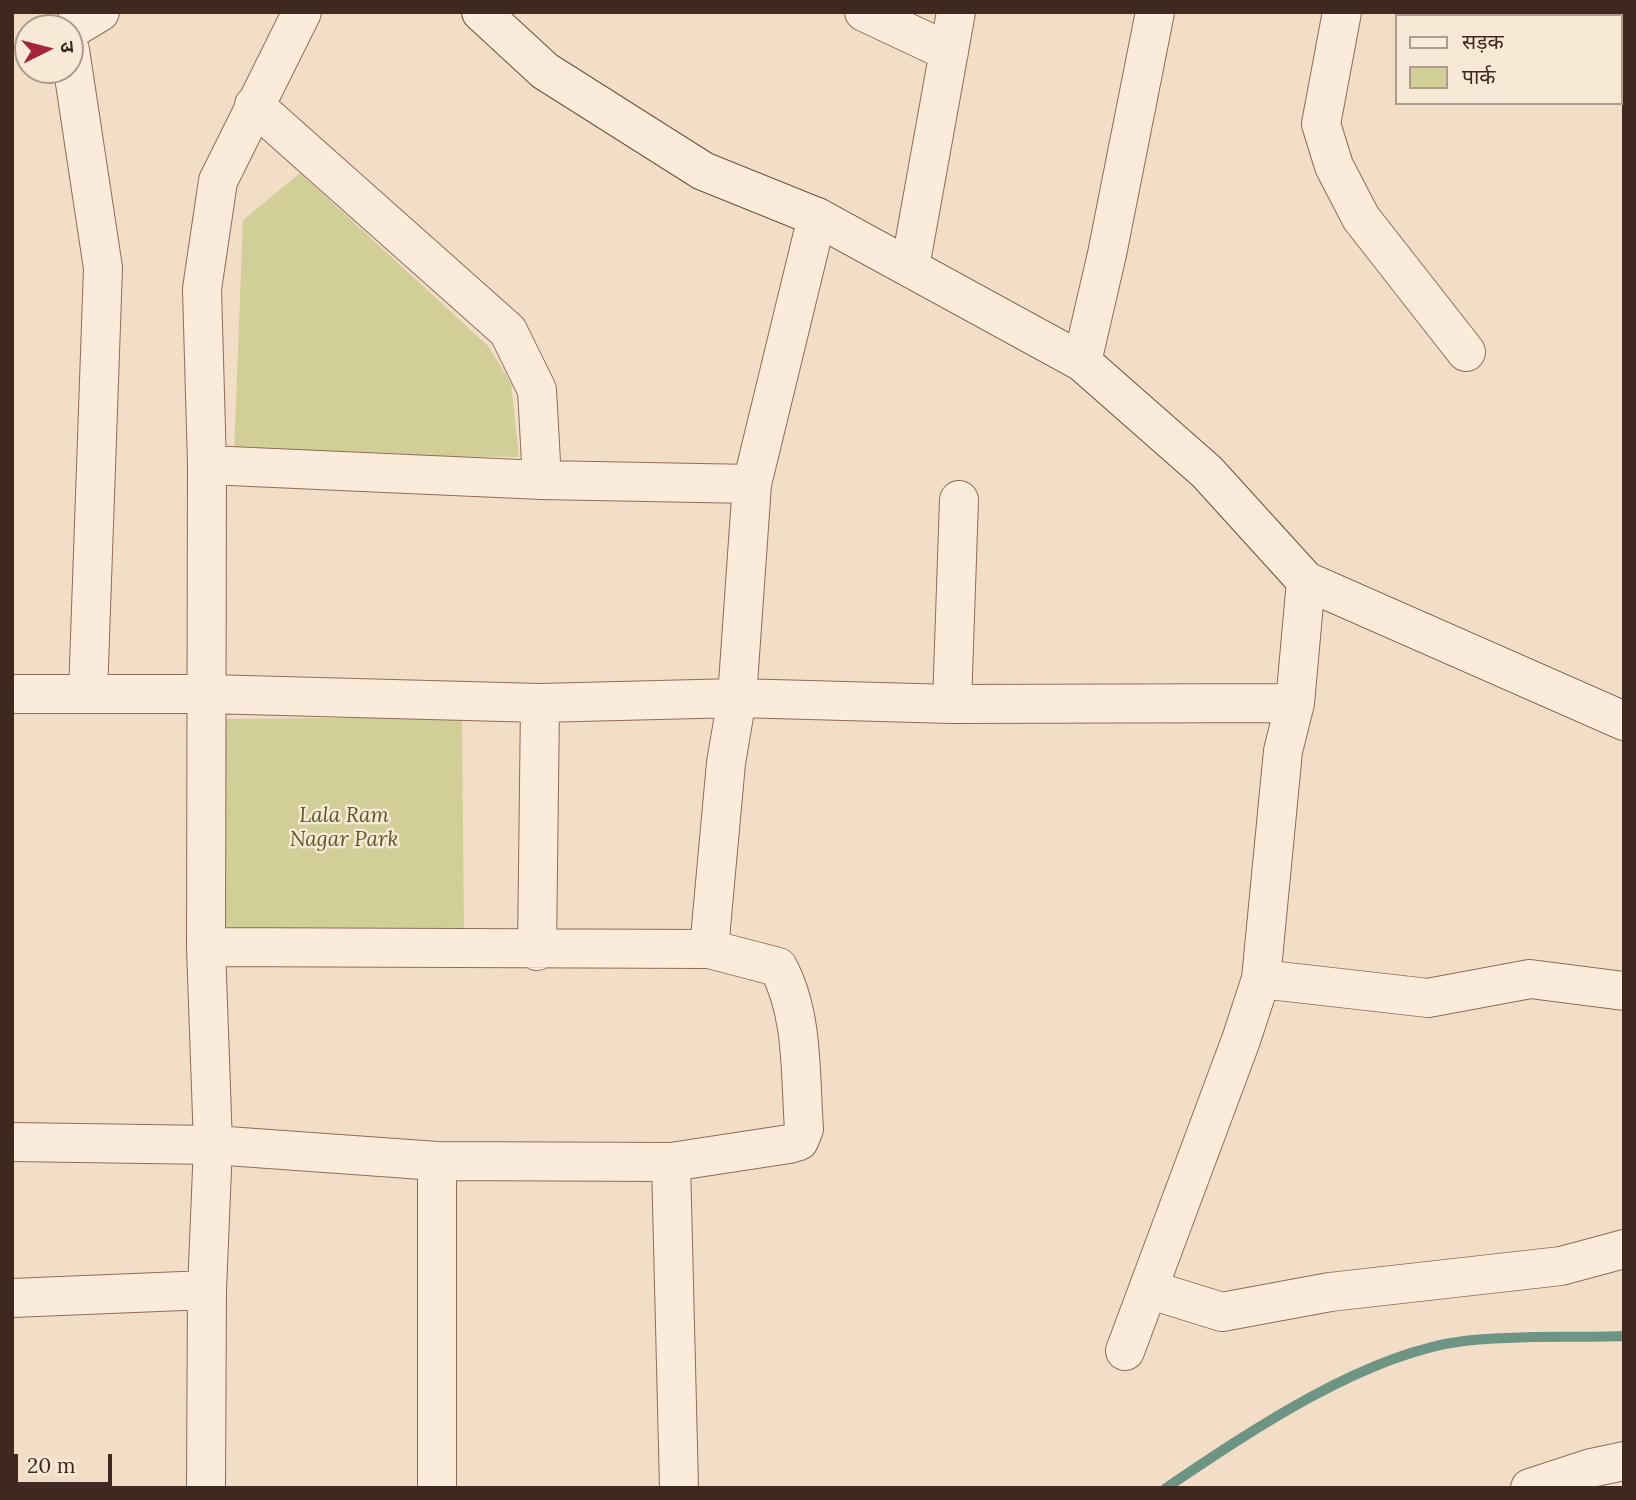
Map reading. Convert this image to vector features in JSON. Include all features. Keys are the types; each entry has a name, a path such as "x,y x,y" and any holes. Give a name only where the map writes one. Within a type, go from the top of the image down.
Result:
{"street":[{"path":"84,20 100,12"},
{"path":"206,1488 207,1290 213,1144 205,947 207,466 202,289 218,181 302,12"},
{"path":"481,12 545,71 703,171 817,217 1082,362 1207,472 1306,581 1624,721"},
{"path":"864,12 949,51"},
{"path":"910,267 956,12"},
{"path":"1082,362 1156,12"},
{"path":"1342,12 1321,124 1334,166 1361,218 1466,352"},
{"path":"75,84 103,268 88,694"},
{"path":"254,105 508,331 537,390 542,480"},
{"path":"709,949 726,763 737,698 752,484 817,217"},
{"path":"207,466 542,480 752,484"},
{"path":"952,704 959,500"},
{"path":"1125,1351 1241,1041 1261,979 1283,751 1295,703 1306,581"},
{"path":"12,694 208,694 540,703 737,698 952,704 1295,703"},
{"path":"537,951 540,703"},
{"path":"12,1142 213,1144 437,1161 671,1162 789,1144 799,1141 804,1129 795,1015 788,986 778,967 709,949 537,951 205,947"},
{"path":"1261,979 1428,998 1530,979 1624,990"},
{"path":"437,1161 437,1488"},
{"path":"671,1162 678,1488"},
{"path":"1148,1289 1222,1312 1330,1292 1561,1266 1624,1249"},
{"path":"12,1298 207,1290"},
{"path":"1530,1488 1603,1472"}],"green space":[{"path":"300,173 488,346 511,383 519,457 234,455 243,220"},
{"name":"Lala Ram Nagar Park","path":"462,717 464,937 225,939 224,719"}],"waterway":[{"path":"1166,1488 1309,1398 1387,1361 1426,1348 1484,1339 1624,1336"}]}
